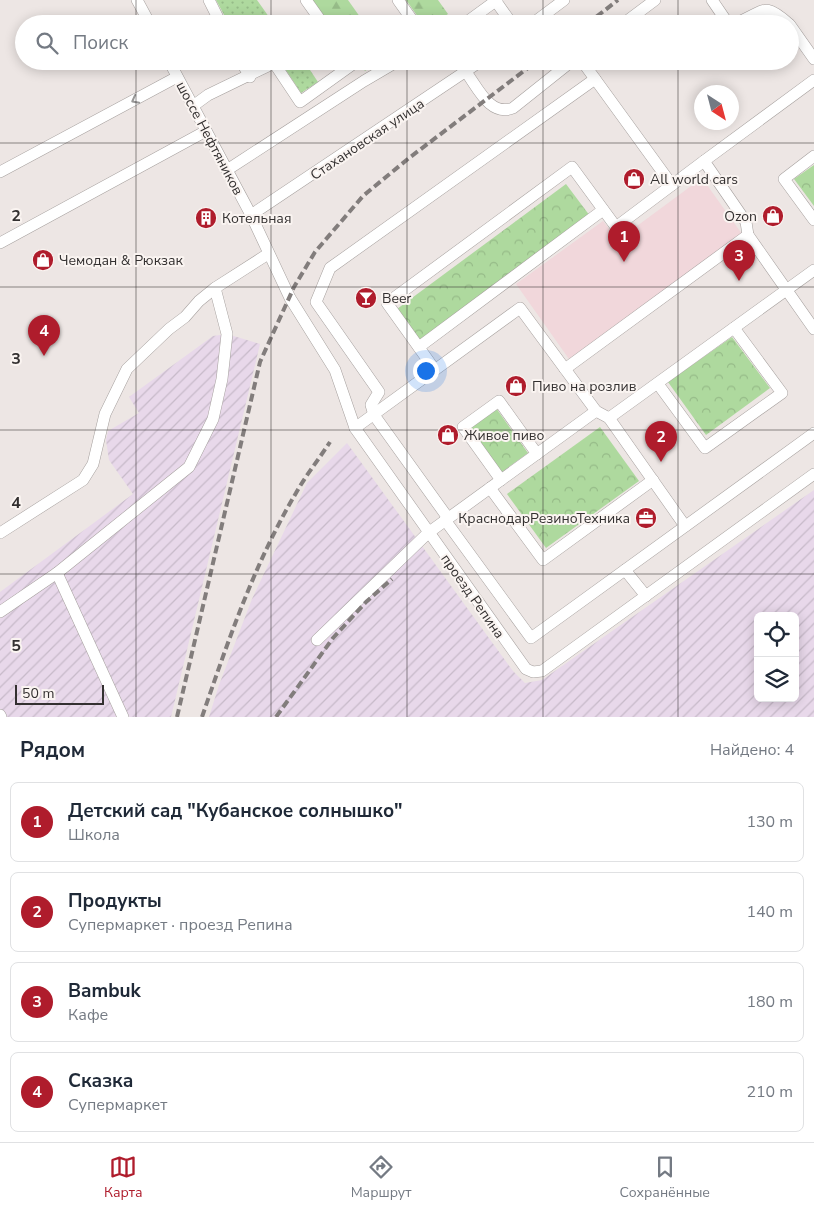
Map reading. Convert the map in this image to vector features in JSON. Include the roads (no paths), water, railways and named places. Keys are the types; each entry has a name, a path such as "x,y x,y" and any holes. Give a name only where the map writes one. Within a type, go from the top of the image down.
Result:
{"street":[{"path":"137,0 145,15"},
{"path":"209,0 216,15"},
{"path":"306,0 317,15"},
{"path":"398,0 409,15"},
{"path":"476,15 496,0 506,15"},
{"path":"544,15 564,0"},
{"path":"635,15 655,0"},
{"path":"712,0 722,15"},
{"path":"747,15 764,4 772,3 777,6 784,15"},
{"path":"799,37 814,59"},
{"name":"шоссе Нефтяников","path":"174,70 251,215"},
{"path":"246,70 250,77"},
{"path":"193,106 208,96 262,70"},
{"path":"279,70 300,102 343,70"},
{"path":"357,70 364,81"},
{"path":"227,170 383,70"},
{"name":"Стахановская улица","path":"251,215 469,70"},
{"path":"466,72 493,107 506,111 513,108 561,70"},
{"path":"588,70 672,185"},
{"path":"0,172 177,77"},
{"path":"595,79 330,268 316,302 379,392 371,405 374,415 531,638 814,433"},
{"path":"435,370 387,303 572,167 616,226 814,80"},
{"path":"0,243 206,131"},
{"path":"814,156 784,179 814,220"},
{"path":"704,162 746,222 748,235 814,329"},
{"path":"419,347 603,210"},
{"name":"проезд Репина","path":"251,215 290,298 335,370 355,428 516,658 526,669 533,672 542,671 814,474"},
{"path":"565,369 748,235"},
{"path":"0,533 83,480 93,464 105,414 128,370 215,288 268,254"},
{"path":"609,418 814,270"},
{"path":"0,612 57,574 189,466 213,419 222,379 227,334 215,288"},
{"path":"355,428 520,308 596,411 609,418 685,526"},
{"path":"658,384 705,448 782,392 734,328"},
{"path":"501,480 463,427 499,401 537,454"},
{"path":"317,640 428,533 596,411"},
{"path":"490,488 542,560 653,480"},
{"path":"625,570 646,596"},
{"path":"57,574 123,717"}],"railway":[{"path":"599,15 618,0"},
{"path":"177,717 260,362 294,287 315,252 363,196 409,158 525,70"},
{"path":"202,717 243,602 268,546 300,486 330,442"},
{"path":"276,717 333,638 366,602 392,579"}],"place":[{"name":"All world cars","path":"634,179"},
{"name":"Ozon","path":"773,216"},
{"name":"Котельная","path":"206,218"},
{"name":"Чемодан & Рюкзак","path":"43,260"},
{"name":"Детский сад \"Кубанское солнышко\"","path":"624,262"},
{"name":"Bambuk","path":"739,281"},
{"name":"Beer","path":"366,298"},
{"name":"Сказка","path":"44,356"},
{"name":"Пиво на розлив","path":"516,386"},
{"name":"Живое пиво","path":"448,435"},
{"name":"Продукты","path":"661,462"},
{"name":"КраснодарРезиноТехника","path":"646,518"}]}
